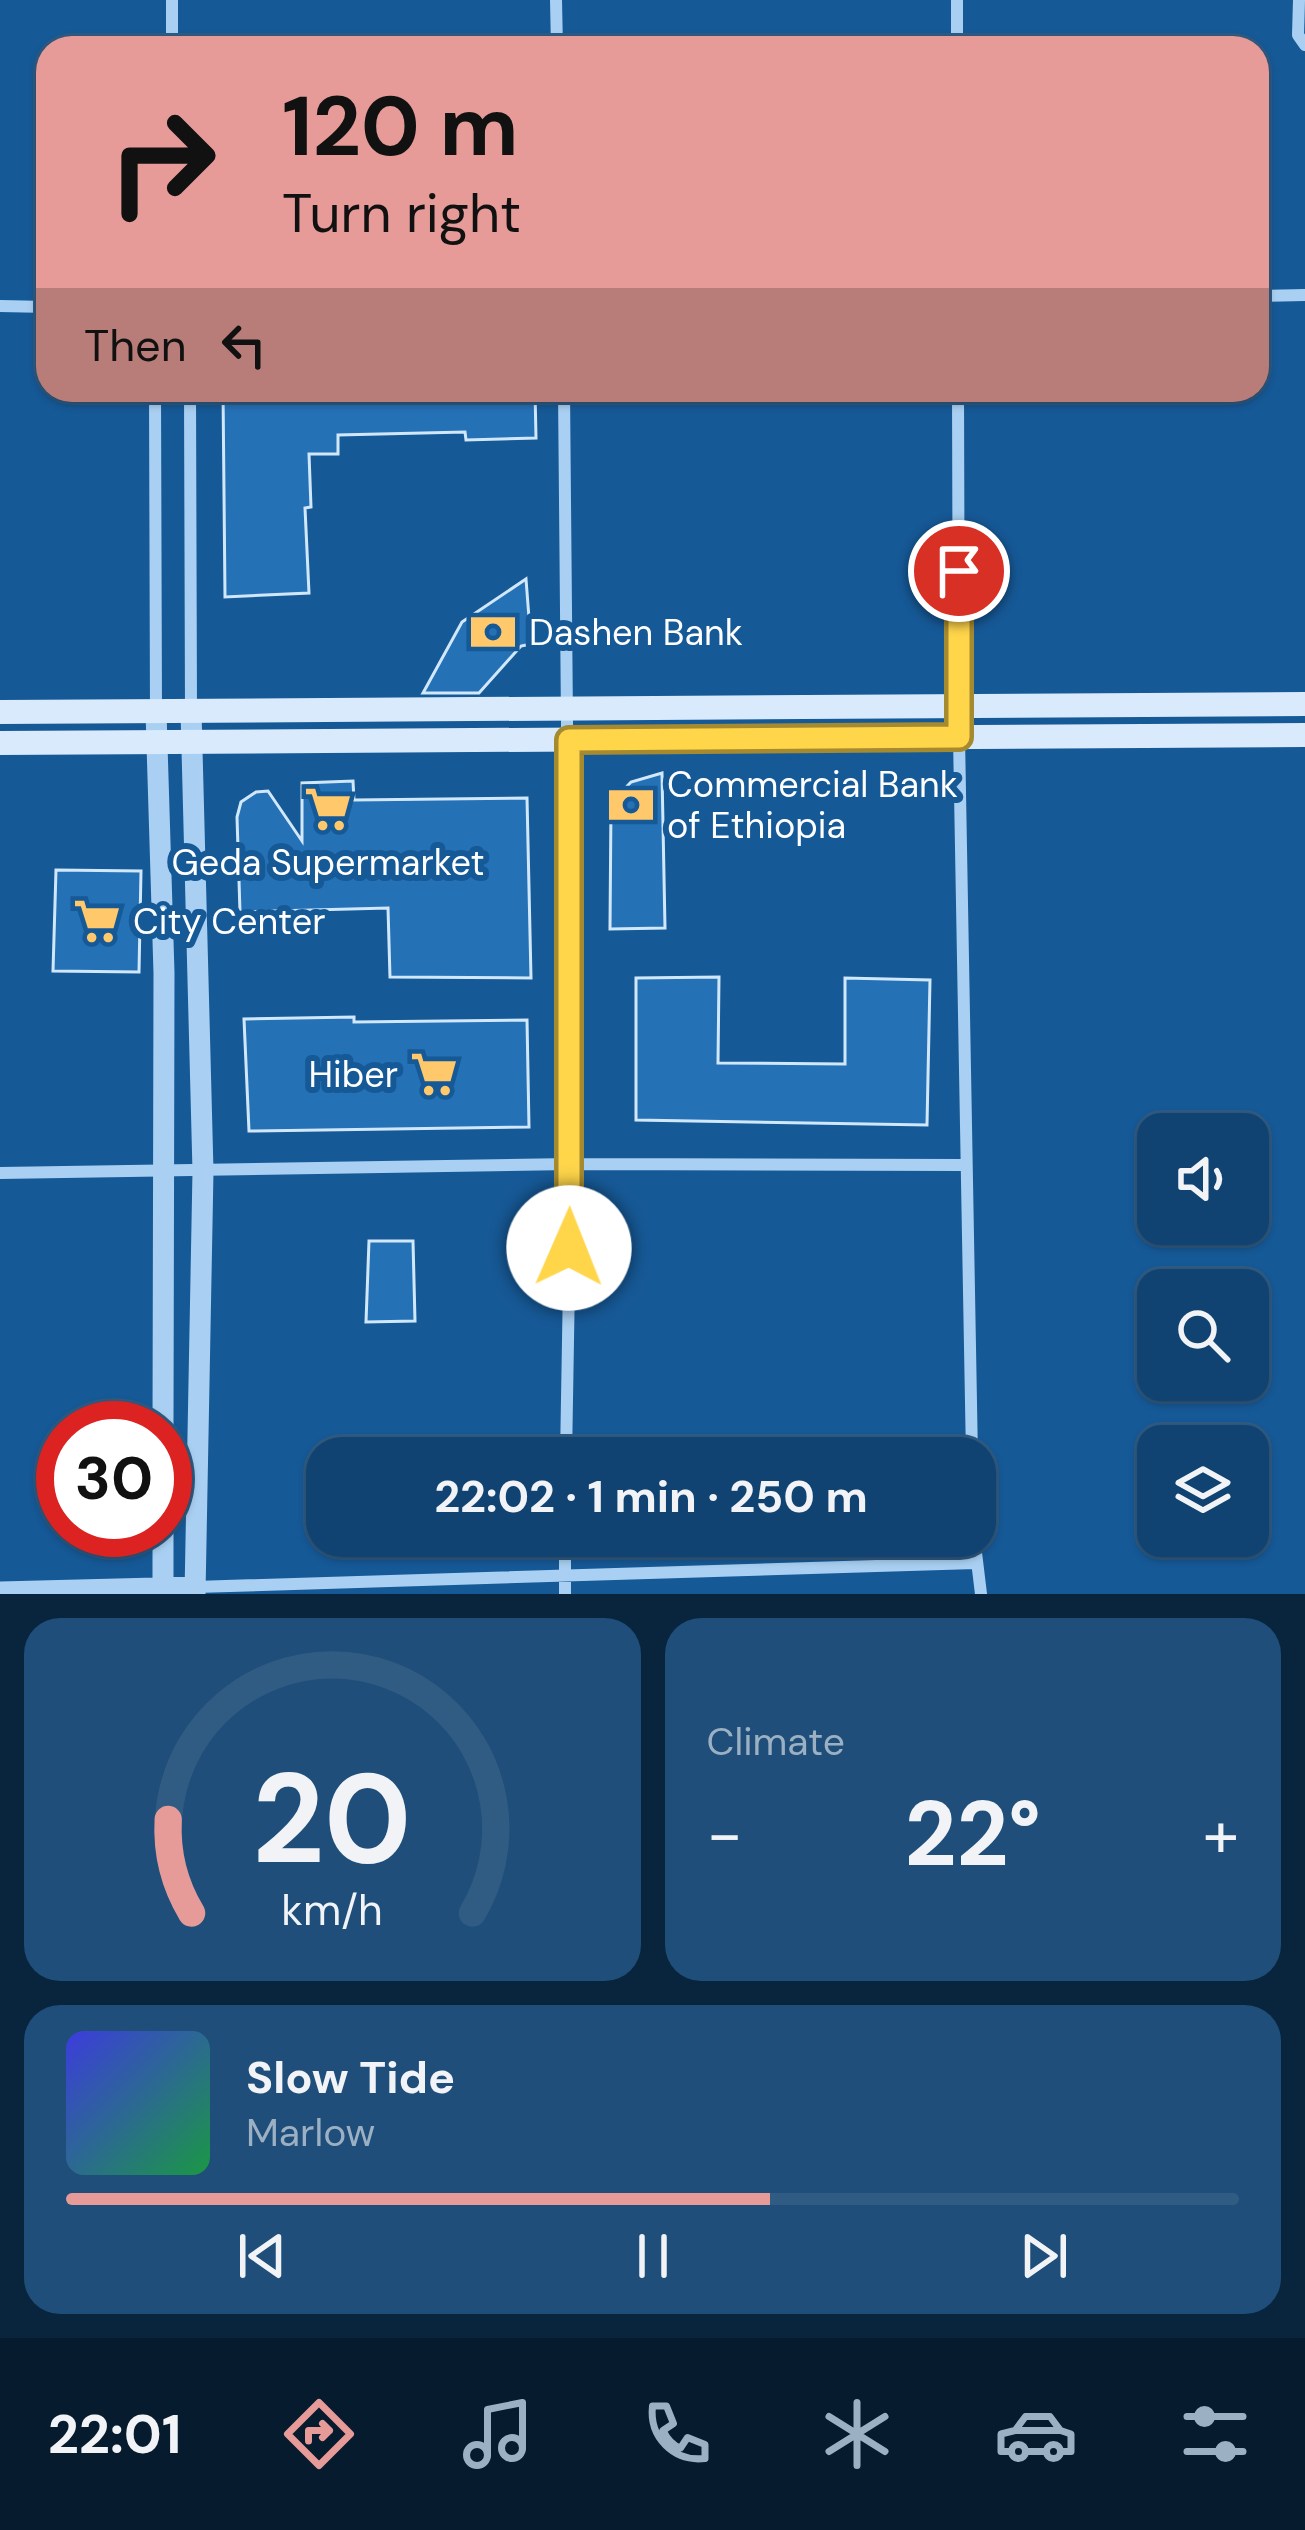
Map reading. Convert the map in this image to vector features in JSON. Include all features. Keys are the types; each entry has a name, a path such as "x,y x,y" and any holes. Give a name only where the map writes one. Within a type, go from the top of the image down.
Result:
{"main road":[{"path":"0,712 1305,704"},
{"path":"0,743 1305,735"}],"street":[{"path":"172,0 172,36"},
{"path":"556,0 557,36"},
{"path":"957,0 957,36"},
{"path":"1299,0 1298,35 1305,45"},
{"path":"1269,296 1305,295"},
{"path":"0,306 36,307"},
{"path":"155,402 156,742 164,974 163,1401"},
{"path":"190,402 191,711 202,1172 195,1591"},
{"path":"565,402 571,1164 566,1437"},
{"path":"958,402 971,1437"},
{"path":"0,1173 571,1164 965,1165"},
{"path":"163,1557 163,1591"},
{"path":"565,1557 565,1594"},
{"path":"975,1557 981,1594"},
{"path":"0,1592 195,1591 975,1563"}],"building":[{"path":"223,402 535,402 536,438 466,440 465,432 338,435 338,454 309,454 311,507 305,508 309,593 225,597"},
{"name":"Dashen Bank","path":"526,579 531,644 521,646 479,693 423,693 462,622"},
{"path":"662,773 665,928 610,929 611,803 631,782"},
{"path":"353,781 354,800 527,798 531,978 390,977 388,908 240,912 237,817 241,802 256,792 268,791 302,841 302,783"},
{"name":"City Center","path":"56,870 141,871 139,972 53,971"},
{"path":"719,977 718,1063 845,1064 845,978 930,980 927,1125 636,1120 636,978"},
{"path":"354,1017 354,1022 527,1020 529,1127 249,1131 244,1019"},
{"path":"369,1241 413,1241 415,1321 366,1322"}],"place":[{"name":"Dashen Bank","path":"493,632"},
{"name":"Commercial Bank of Ethiopia","path":"631,805"},
{"name":"Geda Supermarket","path":"328,809"},
{"name":"City Center","path":"97,921"},
{"name":"Hiber","path":"434,1074"}],"route":[{"path":"569,1248 569,740 959,737 959,571"}]}
